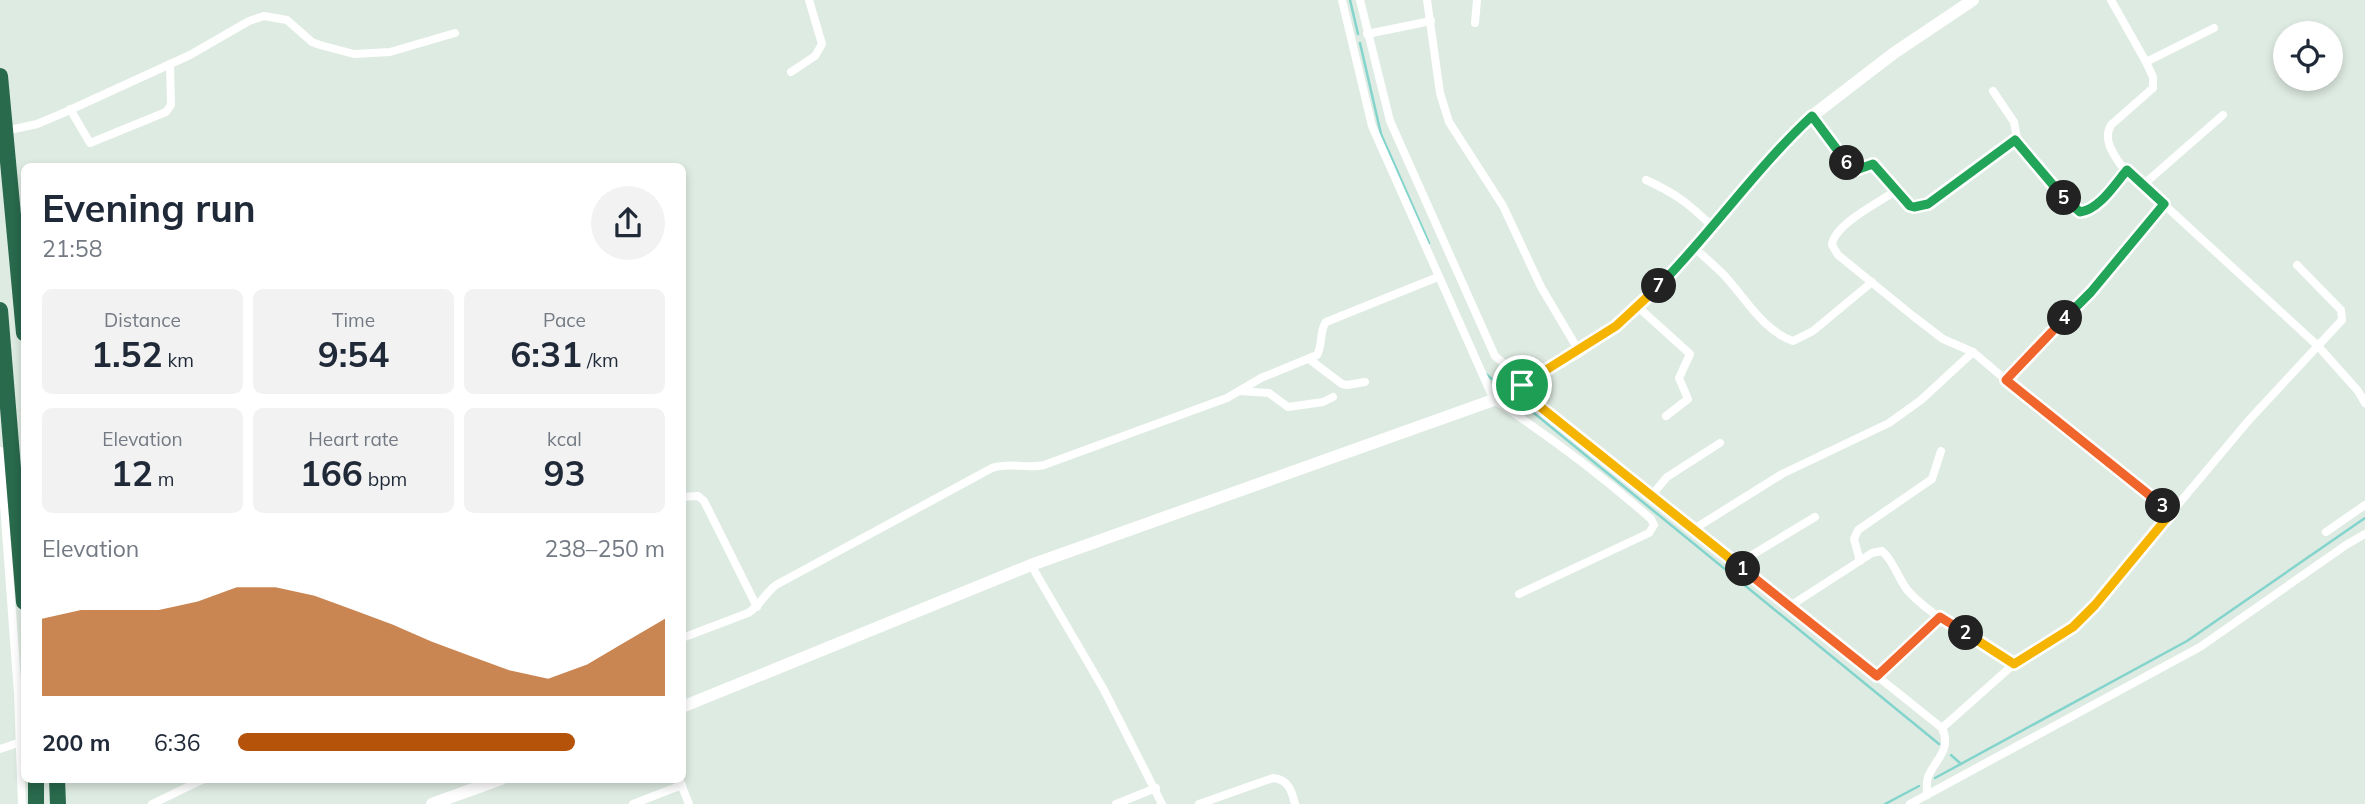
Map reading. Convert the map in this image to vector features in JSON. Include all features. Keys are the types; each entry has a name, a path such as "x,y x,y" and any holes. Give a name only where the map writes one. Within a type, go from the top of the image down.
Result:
{"highway":[{"path":"0,76 21,301"},
{"path":"0,310 9,562 21,594"},
{"path":"36,783 36,804"},
{"path":"57,783 58,804"}],"street":[{"path":"791,72 815,56 822,44 808,0"},
{"path":"1342,0 1373,126 1438,277 1498,398 1593,468 1651,519 1654,525 1649,533 1519,594"},
{"path":"1360,0 1390,121 1490,349 1513,371 1520,386 1538,405 1942,728 1945,749 1927,778 1927,795"},
{"path":"1427,0 1440,93 1449,122 1503,206 1541,287 1579,351"},
{"path":"1475,23 1477,0"},
{"path":"686,705 1031,565 1498,398 1520,386 1616,326 1695,248 1779,149 1812,116 1894,53 1973,0"},
{"path":"2111,0 2153,77 2153,88 2111,125 2107,132 2114,156 2318,346 2358,391 2365,403"},
{"path":"5,131 37,124 70,110 170,64 264,16 287,20 312,42 339,51 366,55 390,52 455,33"},
{"path":"1367,34 1431,21"},
{"path":"2146,62 2214,28"},
{"path":"70,110 90,143 166,112 171,105 170,64"},
{"path":"1993,90 2014,122 2015,140 2054,187 2080,212 2096,204 2127,170"},
{"path":"2144,184 2222,115"},
{"path":"1812,116 1848,165 1856,170 1873,164 1910,206 1914,207 1928,204 2015,140"},
{"path":"1646,180 1675,193 1713,227"},
{"path":"1897,190 1844,225 1832,240 1838,255 1943,339 1973,352 2171,513"},
{"path":"2006,380 2091,292 2164,204"},
{"path":"1695,248 1781,337 1793,341 1813,331 1872,282"},
{"path":"1942,728 2014,664 2073,627 2095,605 2249,420 2342,320 2343,314 2338,306 2297,265"},
{"path":"686,636 748,613 757,607 776,585 992,468 1033,467 1044,464 1227,398 1261,378 1319,353 1326,322 1438,277"},
{"path":"1638,307 1690,354 1679,378 1688,399 1666,416"},
{"path":"1694,529 1782,474 1889,423 1921,400 1973,352"},
{"path":"1309,359 1342,384 1365,382"},
{"path":"1239,391 1269,393 1287,407 1322,402 1333,397"},
{"path":"1651,496 1667,477 1720,443"},
{"path":"0,451 21,694 18,743 22,804"},
{"path":"1860,561 1854,539 1858,530 1932,479 1941,451"},
{"path":"686,497 698,496 704,501 757,607"},
{"path":"2326,532 2365,505"},
{"path":"1737,564 1815,517"},
{"path":"1910,804 2200,647 2365,534"},
{"path":"1790,606 1877,550 1882,551 1909,592 1940,617 2014,664"},
{"path":"1031,565 1087,659 1162,804"},
{"path":"1877,676 1940,617"},
{"path":"0,750 18,743"},
{"path":"1199,804 1273,778 1280,779 1289,786 1296,804"},
{"path":"152,804 196,783"},
{"path":"432,804 490,783"},
{"path":"634,804 678,783"},
{"path":"680,783 689,804"},
{"path":"1116,804 1156,788"}],"waterway":[{"path":"1350,0 1358,34"},
{"path":"1360,43 1381,134 1429,243"},
{"path":"1486,374 1505,390"},
{"path":"1513,396 1939,744"},
{"path":"1935,778 2187,641 2365,518"},
{"path":"1951,755 1961,764"},
{"path":"1885,804 1919,786"}],"route":[{"path":"1812,116 1852,169 1873,164 1910,206 1914,207 1928,204 2015,140 2031,162 2080,212 2096,204 2127,170 2164,204 2091,292 2006,380 2171,513 2095,605 2073,627 2014,664 1940,617 1877,676 1538,405 1522,385 1579,351 1638,307 1695,248 1779,149 1812,116"}]}
